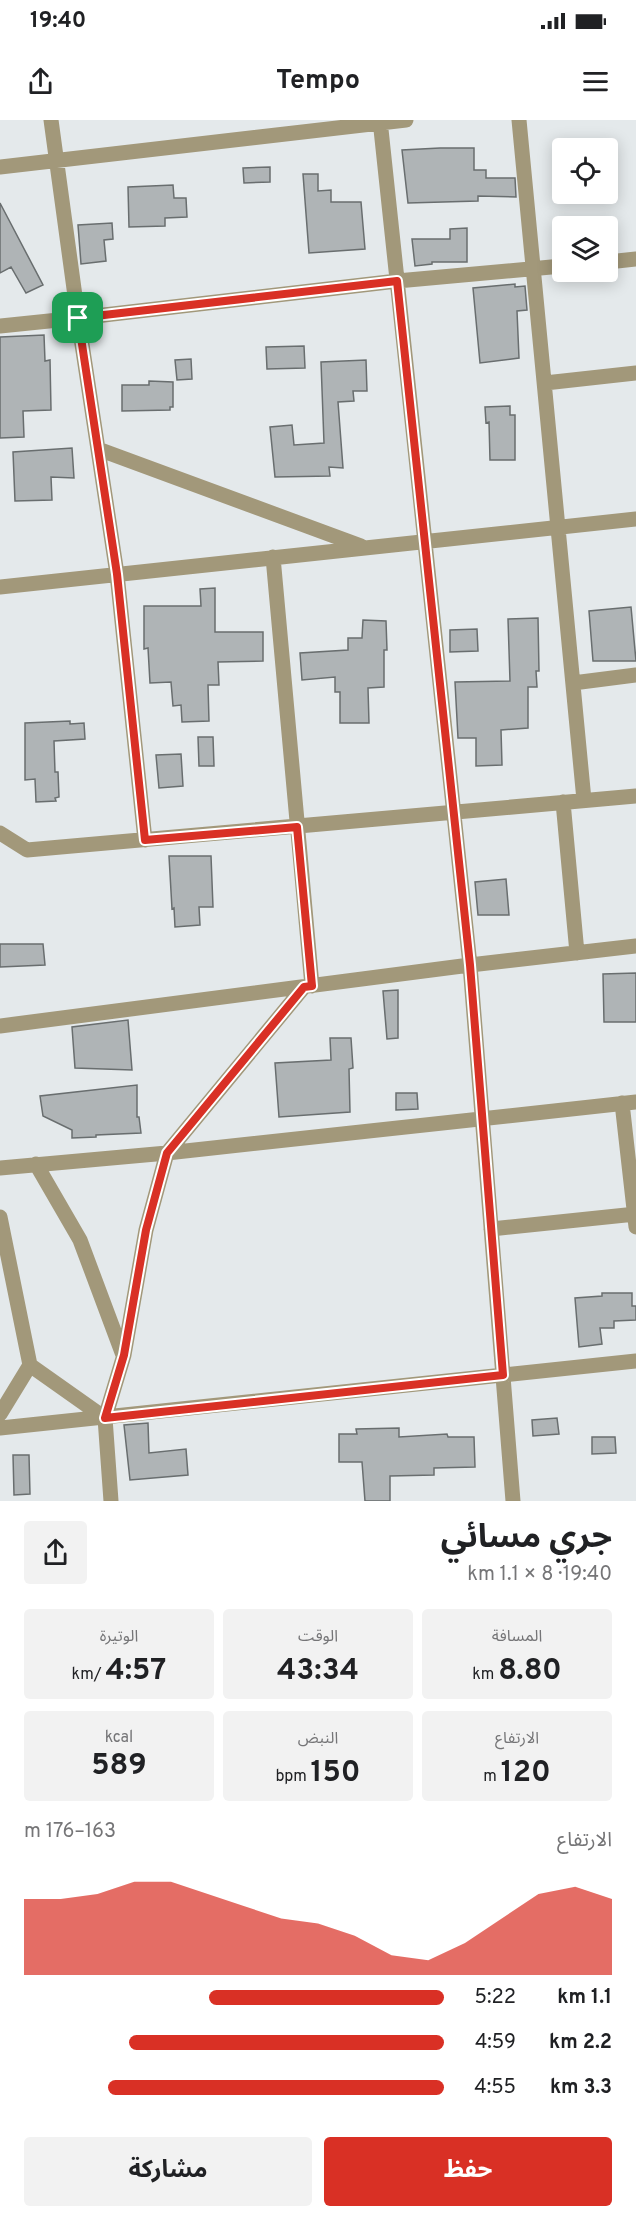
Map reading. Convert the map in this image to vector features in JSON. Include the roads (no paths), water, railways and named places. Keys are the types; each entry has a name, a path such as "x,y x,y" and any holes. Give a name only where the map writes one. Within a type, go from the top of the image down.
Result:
{"street":[{"path":"51,120 117,574 145,840"},
{"path":"0,167 406,120"},
{"path":"519,120 584,800"},
{"path":"380,122 470,965 513,1501"},
{"path":"618,261 636,260"},
{"path":"0,326 397,281 552,267"},
{"path":"545,383 636,373"},
{"path":"98,449 364,548"},
{"path":"0,587 636,519"},
{"path":"111,1501 105,1418 124,1355 146,1230 167,1153 308,986 297,827 273,557"},
{"path":"573,683 636,675"},
{"path":"0,833 27,850 454,814 636,796"},
{"path":"563,802 577,953"},
{"path":"0,1026 470,965 636,946"},
{"path":"0,1168 167,1153 629,1103 636,1218 491,1228"},
{"path":"36,1164 80,1240 124,1355"},
{"path":"0,1217 30,1365 0,1414"},
{"path":"0,1428 636,1361"},
{"path":"30,1365 105,1418"}]}
